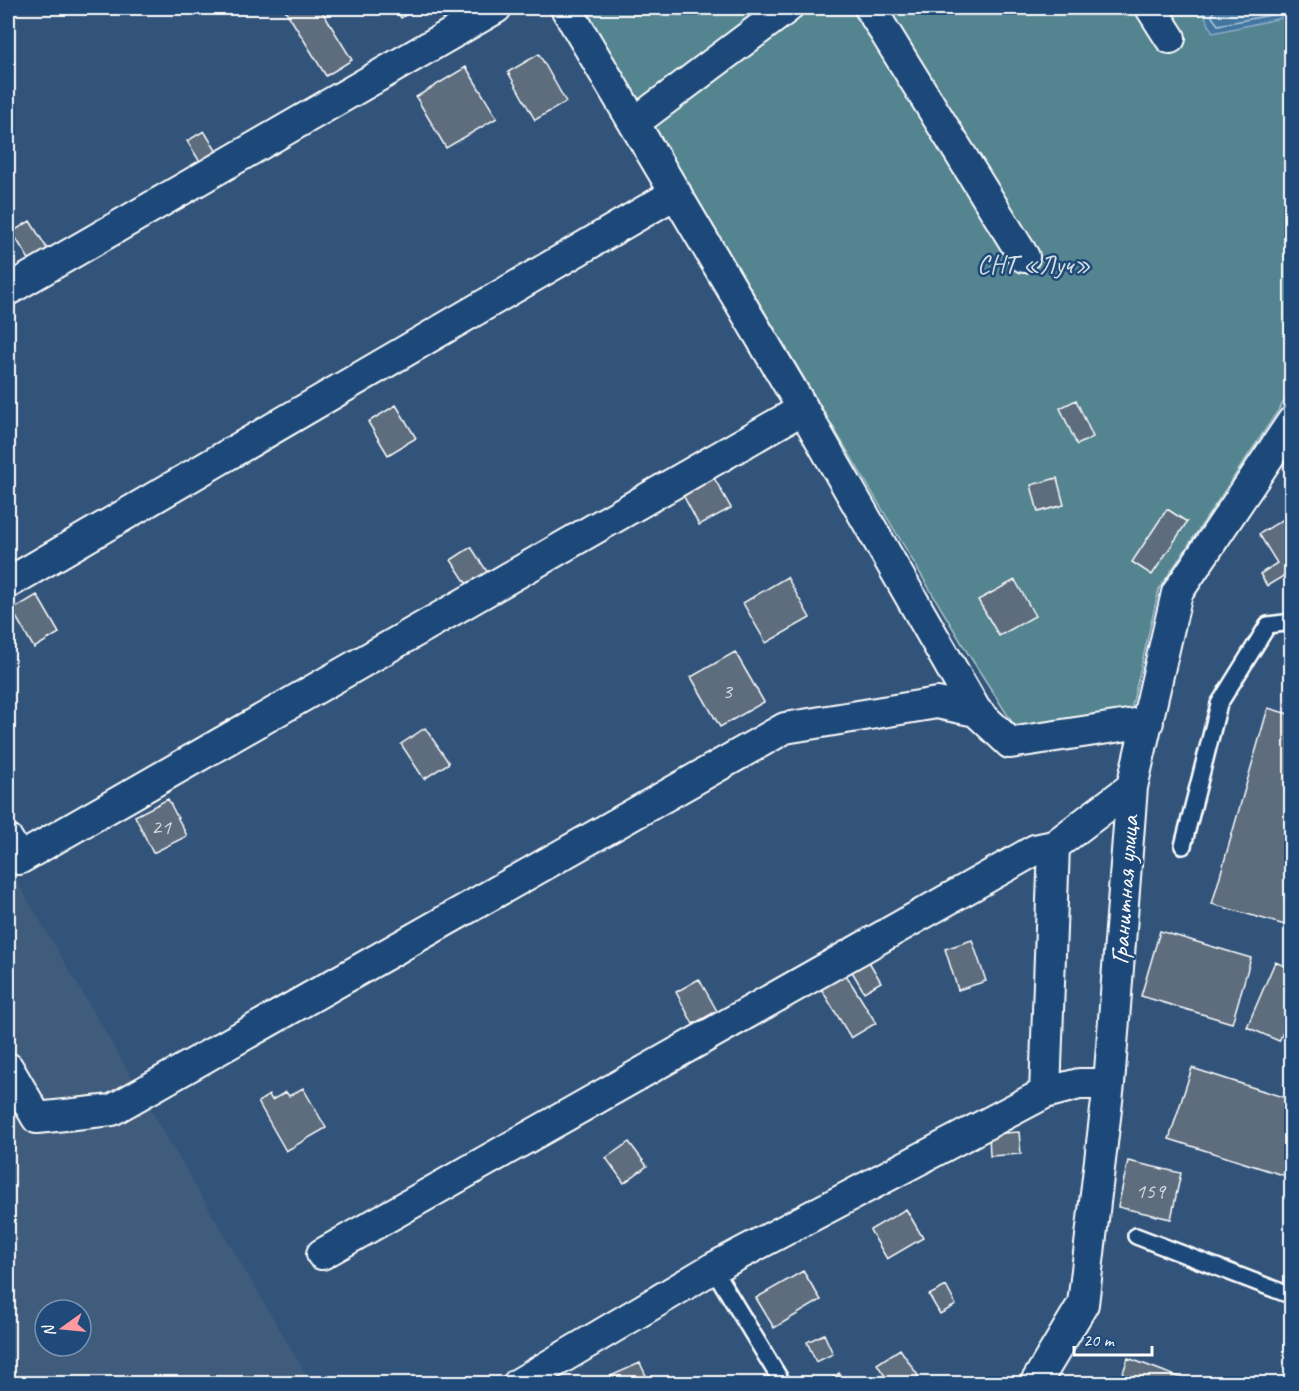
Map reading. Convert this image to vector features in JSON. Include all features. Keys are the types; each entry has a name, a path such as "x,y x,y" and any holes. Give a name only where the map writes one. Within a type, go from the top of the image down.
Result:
{"street":[{"path":"8,290 496,8"},
{"path":"566,8 803,409 976,711 1010,743 1148,722"},
{"path":"646,114 788,8"},
{"path":"870,8 1024,257"},
{"path":"1151,8 1170,38"},
{"path":"8,583 676,193"},
{"path":"8,840 19,859 803,409"},
{"name":"Гранитная улица","path":"1035,1383 1083,1304 1109,1084 1132,787 1177,593 1292,422"},
{"path":"8,1068 37,1118 112,1110 785,728 937,703 976,711"},
{"path":"322,1254 1035,850 1054,846 1132,787"},
{"path":"1045,1093 1054,846"},
{"path":"518,1383 713,1268 1045,1093 1079,1084 1109,1084"}],"lane":[{"path":"1183,846 1219,704 1268,625 1292,622"},
{"path":"1136,1236 1292,1296"},
{"path":"713,1268 783,1383"}],"shaded area":[{"path":"8,866 311,1383 8,1383"}],"green space":[{"name":"СНТ «Луч»","path":"584,8 1291,8 1291,391 1159,589 1131,710 1021,736 967,652"}],"water":[{"path":"1214,8 1291,8 1291,16 1213,33 1203,12"}],"building":[{"path":"284,8 320,8 352,60 326,76"},
{"path":"395,8 417,8 401,18"},
{"path":"539,54 566,102 535,120 508,72"},
{"path":"466,67 497,118 446,148 416,97"},
{"path":"204,131 217,152 200,162 187,141"},
{"path":"30,221 48,250 30,261 12,232"},
{"path":"1076,400 1093,437 1077,445 1060,408"},
{"path":"396,405 416,438 388,455 368,422"},
{"path":"713,476 731,508 699,525 682,493"},
{"path":"1057,478 1064,505 1038,512 1031,485"},
{"path":"1167,509 1187,522 1152,575 1132,562"},
{"path":"1292,514 1292,586 1285,575 1267,586 1260,574 1277,563 1259,534"},
{"path":"471,547 490,576 470,589 451,560"},
{"path":"787,577 810,618 766,643 743,603"},
{"path":"1015,580 1035,616 999,636 978,600"},
{"path":"37,595 59,633 34,648 12,610"},
{"path":"735,652 764,702 720,727 691,677"},
{"path":"1268,708 1292,715 1292,927 1212,904"},
{"path":"425,728 449,763 424,779 401,744"},
{"path":"168,799 187,836 153,853 135,816"},
{"path":"1160,931 1251,958 1232,1023 1141,996"},
{"path":"972,940 986,981 958,990 945,949"},
{"path":"868,960 881,982 864,992 851,970"},
{"path":"1275,962 1292,969 1292,1013 1279,1041 1247,1027"},
{"path":"841,967 876,1023 851,1038 817,982"},
{"path":"699,979 717,1011 693,1024 676,992"},
{"path":"1192,1068 1292,1100 1292,1178 1169,1139"},
{"path":"303,1088 326,1128 286,1151 258,1102 269,1095 272,1100 286,1092 289,1096"},
{"path":"1019,1132 1021,1154 990,1156 989,1134"},
{"path":"629,1142 647,1166 624,1183 606,1158"},
{"path":"1128,1161 1181,1173 1171,1219 1118,1207"},
{"path":"906,1209 923,1238 887,1259 870,1230"},
{"path":"803,1271 821,1300 774,1328 756,1298"},
{"path":"946,1286 956,1305 940,1314 929,1295"},
{"path":"824,1334 833,1354 816,1362 807,1342"},
{"path":"900,1349 919,1377 909,1384 890,1384 877,1364"},
{"path":"1128,1358 1197,1384 1119,1384"},
{"path":"640,1363 650,1384 609,1384 606,1378"},
{"path":"839,1373 846,1384 823,1384"}]}
